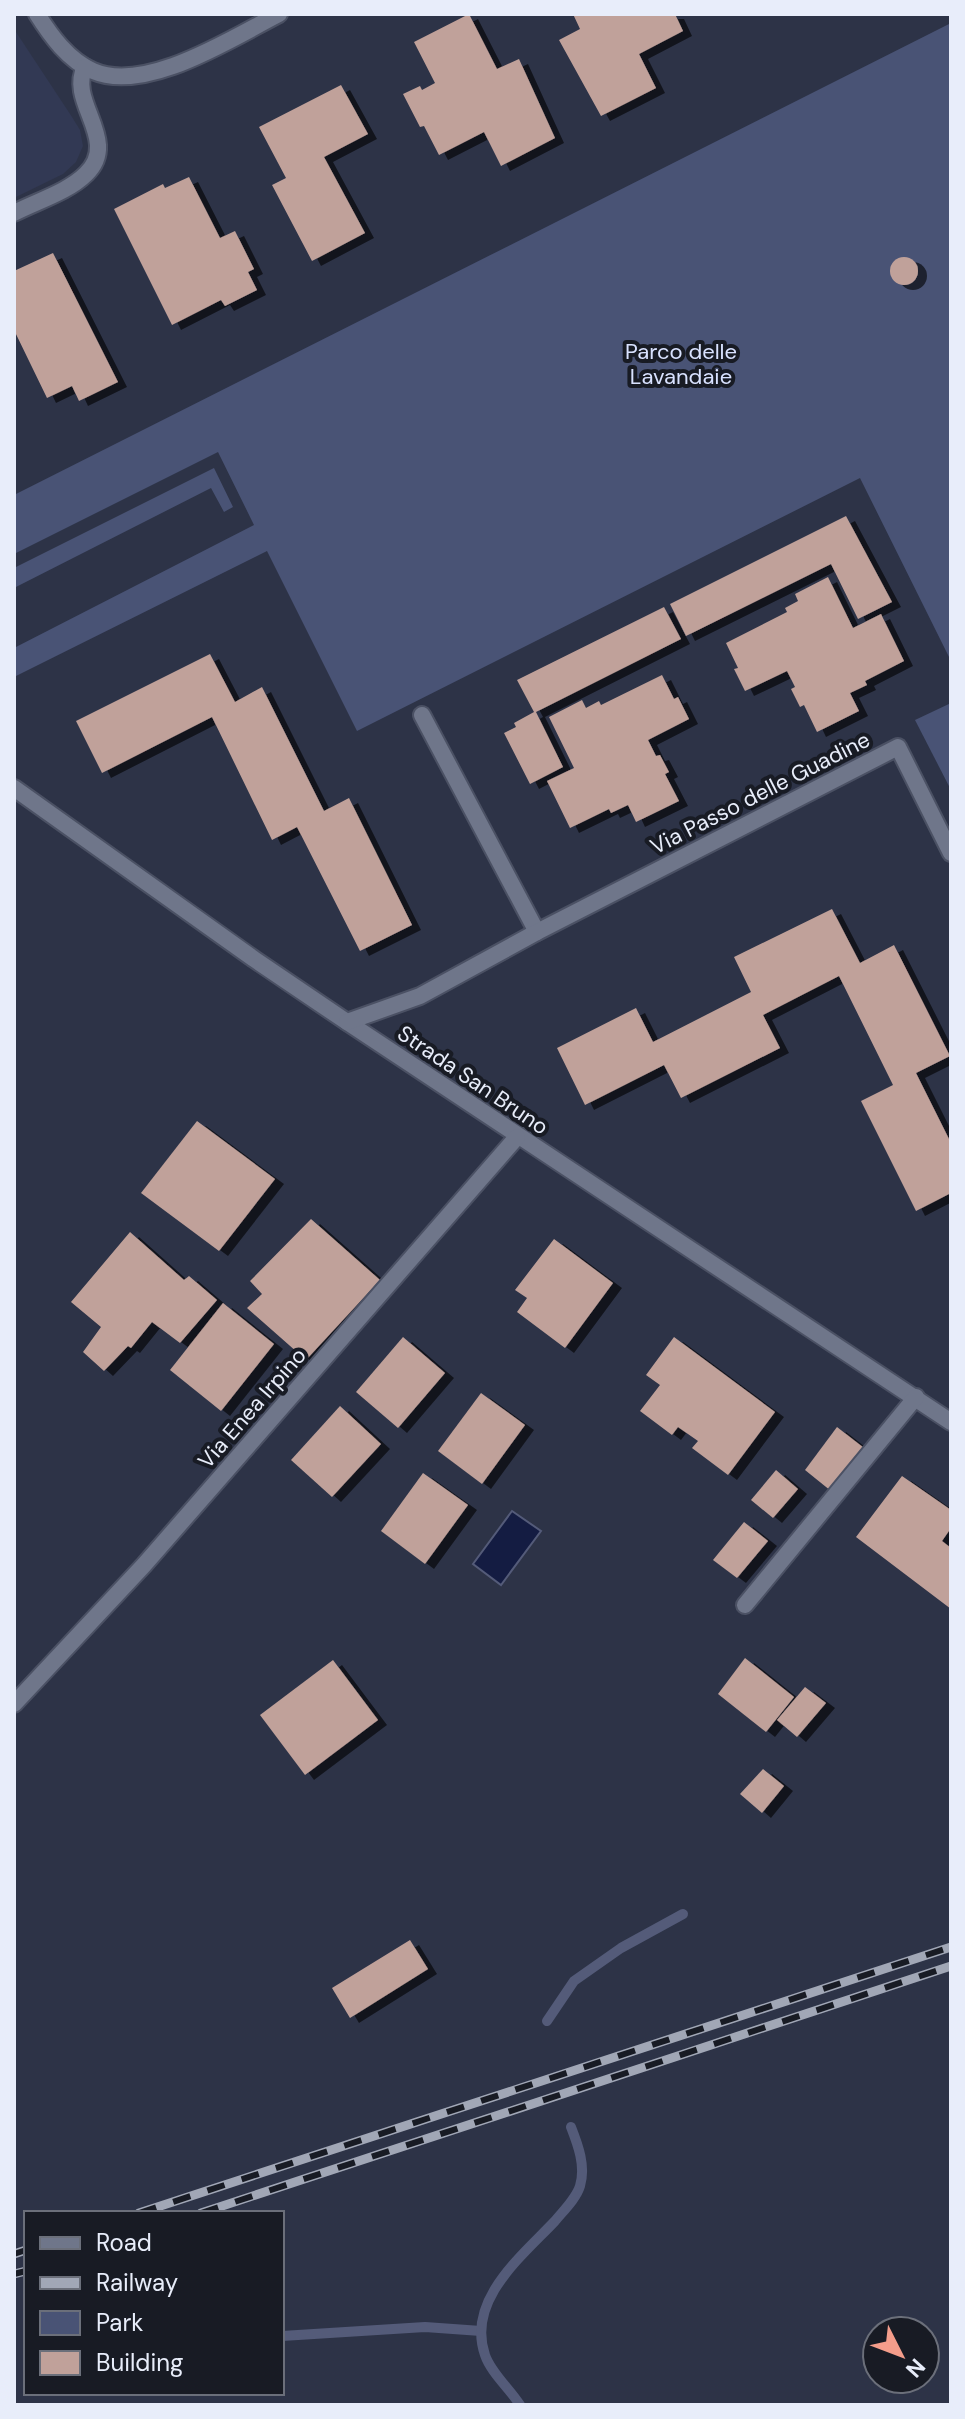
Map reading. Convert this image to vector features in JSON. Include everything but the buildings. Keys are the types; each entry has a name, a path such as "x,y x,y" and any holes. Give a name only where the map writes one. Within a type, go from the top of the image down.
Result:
{"street":[{"path":"37,14 68,53 85,67 107,75 151,72 174,65 279,14"},
{"path":"14,213 78,180 91,169 96,159 97,131 81,84 85,67"},
{"path":"422,715 537,932"},
{"name":"Via Passo delle Guadine","path":"347,1022 420,996 537,932 898,747 951,853"},
{"name":"Strada San Bruno","path":"14,788 347,1022 951,1422"},
{"name":"Via Enea Irpino","path":"14,1704 144,1565 517,1137"},
{"path":"745,1605 916,1397"}],"shaded area":[{"path":"14,29 80,130 83,146 76,162 63,174 14,198"},
{"path":"512,1511 541,1531 501,1585 473,1564"}],"green space":[{"name":"Parco delle Lavandaie","path":"951,23 951,661 860,478 357,731 267,551 14,677 14,648 254,525 218,452 14,554 14,495"},
{"path":"214,468 233,507 224,512 211,488 14,588 14,568"},
{"path":"951,703 951,790 915,720"}],"waterway":[{"path":"547,2021 574,1981 621,1948 683,1914"},
{"path":"520,2405 485,2355 481,2335 483,2316 500,2280 555,2221 578,2191 582,2163 571,2127"},
{"path":"284,2336 425,2327 481,2331"}],"railway":[{"path":"145,2211 951,1947"},
{"path":"207,2211 951,1966"},
{"path":"14,2254 24,2251"},
{"path":"14,2274 24,2272"}]}
